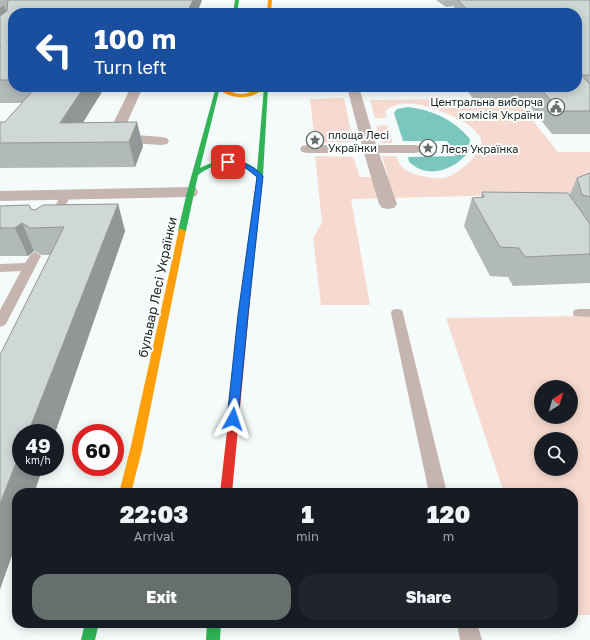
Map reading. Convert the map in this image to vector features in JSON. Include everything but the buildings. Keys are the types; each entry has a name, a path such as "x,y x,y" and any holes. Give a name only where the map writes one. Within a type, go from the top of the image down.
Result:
{"main road":[{"name":"бульвар Лесі Українки","path":"127,488 190,192 217,92"},
{"path":"225,92 243,95 257,92"},
{"path":"226,488 243,315 260,176 265,92"},
{"path":"195,174 209,165 228,162 248,166 260,176"},
{"path":"88,640 91,628"},
{"path":"213,640 214,628"}],"street":[{"path":"134,92 113,138 162,141"},
{"path":"354,92 385,199 388,204"},
{"path":"307,149 416,148"},
{"path":"0,196 190,192"}],"lane":[{"path":"50,227 66,195"},
{"path":"0,322 35,256"},
{"path":"0,268 29,267"},
{"path":"397,313 437,488"},
{"path":"468,628 471,640"}],"shaded area":[{"path":"344,98 353,142 315,143 310,99"},
{"path":"468,99 475,101 518,102 558,152 590,152 590,193 351,199 370,305 321,305 313,238 322,223 315,156 353,157 360,177 388,177 382,156 396,156 403,168 408,171 425,177 448,177 466,165 477,153 481,141 475,130 452,116 415,104 396,105 385,111 387,118 375,118 370,100"},
{"path":"387,125 393,143 382,143 376,126"},
{"path":"590,313 590,615 578,615 578,488 502,488 446,318 580,316"}],"water":[{"path":"408,107 434,113 457,126 470,139 469,152 456,164 440,170 425,171 409,162 408,157 455,156 447,141 403,141 394,113 397,109"}],"traffic: fast":[{"path":"236,8 237,0"},
{"path":"182,231 190,192 217,92"},
{"path":"250,257 260,176 266,92"},
{"path":"195,174 213,164 220,162 235,162 248,166 260,176"},
{"path":"88,640 91,628"},
{"path":"213,640 214,628"}],"traffic: slow":[{"path":"269,8 270,0"},
{"path":"226,92 241,96 256,92"},
{"path":"126,488 136,450 182,231"}],"traffic: jam":[{"path":"227,488 250,257"}],"place":[{"name":"Центральна виборча комісія України","path":"556,107"},
{"name":"площа Лесі Українки","path":"315,140"},
{"name":"Леся Українка","path":"428,148"}],"route":[{"path":"228,162 248,166 260,176 243,315 233,419"}]}
